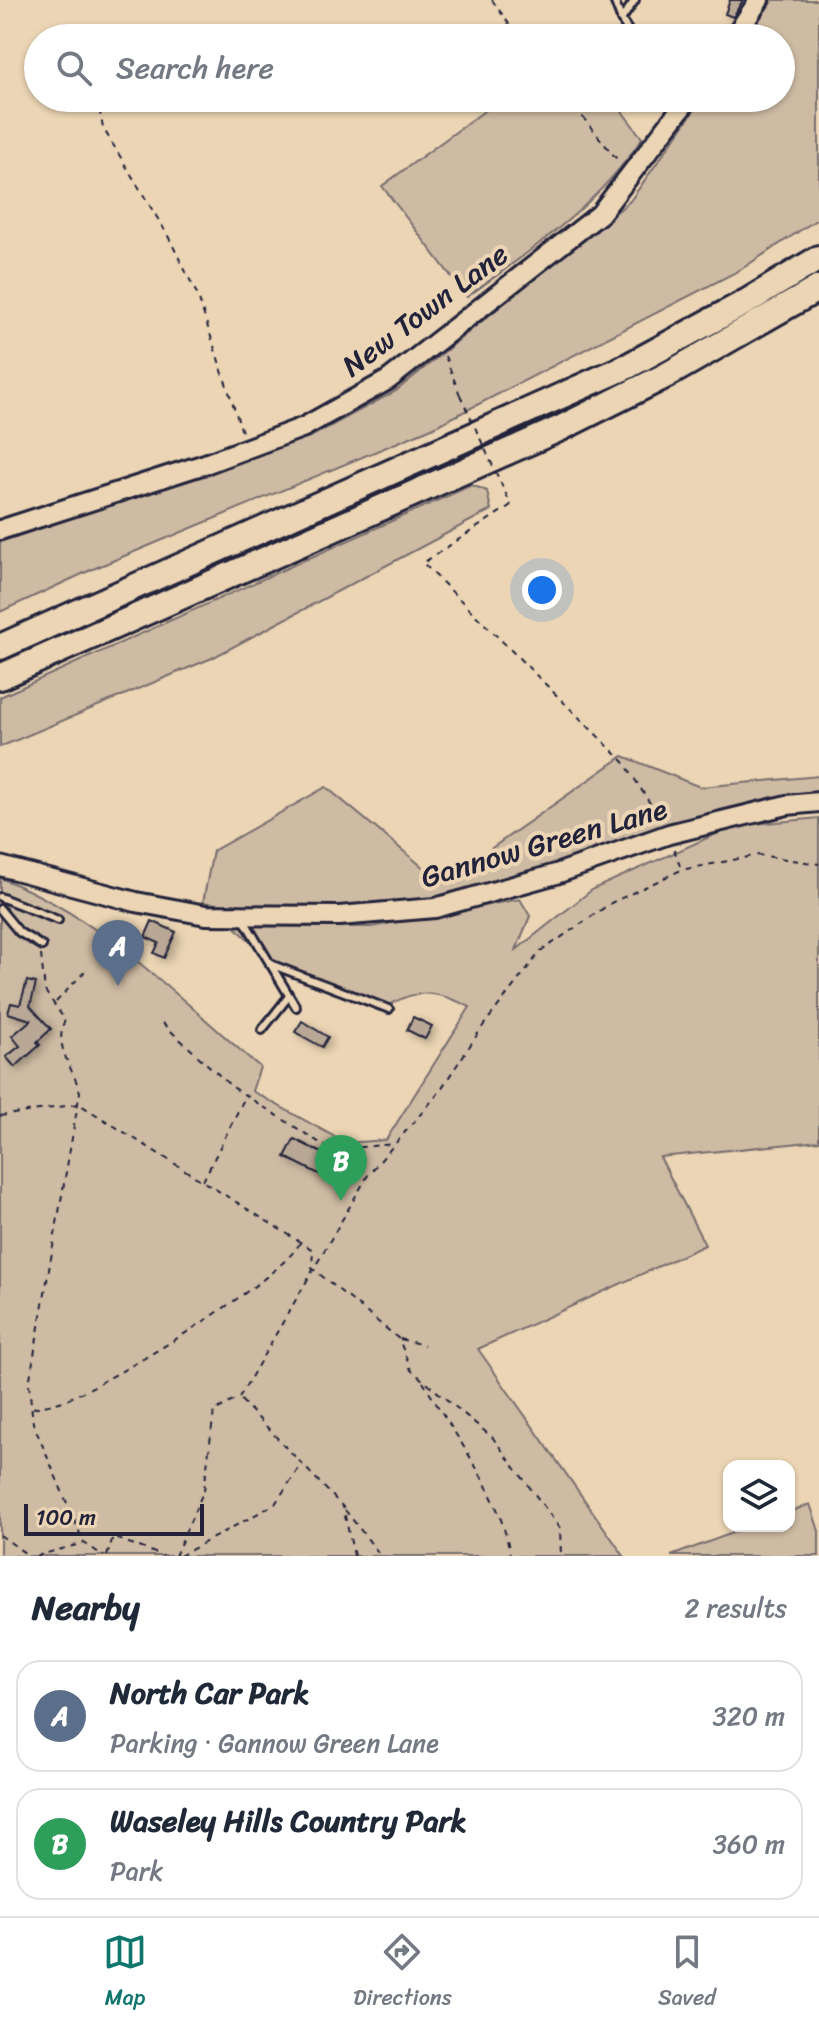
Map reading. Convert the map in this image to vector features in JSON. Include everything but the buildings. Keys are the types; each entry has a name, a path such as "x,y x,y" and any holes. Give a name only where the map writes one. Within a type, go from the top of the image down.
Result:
{"highway":[{"path":"0,647 628,366 819,258"},
{"path":"0,677 561,428 667,375 819,288"}],"street":[{"path":"743,24 759,0"},
{"name":"New Town Lane","path":"0,530 248,449 304,427 374,388 441,340 468,314 600,214 677,112"},
{"name":"Gannow Green Lane","path":"0,866 136,902 206,915 339,916 435,908 556,874 669,834 787,805 819,802"}],"lane":[{"path":"614,0 624,24"},
{"path":"621,20 635,0"},
{"path":"0,897 58,920"},
{"path":"0,909 19,932 42,946"},
{"path":"243,917 296,1007"},
{"path":"270,964 389,1009"},
{"path":"262,1030 289,996"}],"path":[{"path":"492,0 509,24"},
{"path":"100,112 103,128 167,234 197,294 248,449"},
{"path":"578,112 631,176"},
{"path":"441,340 460,395 511,505 423,563 624,762 669,834 681,870"},
{"path":"175,1556 204,1490 214,1411 239,1398 368,1175 437,1095 483,1026 540,952 611,903 681,870 759,855 819,864"},
{"path":"42,946 41,976 45,991 65,1020 59,1033 63,1053 78,1086 79,1104 29,1384 33,1423 84,1543 105,1556 113,1537 163,1556"},
{"path":"54,1004 88,968"},
{"path":"162,1023 246,1096 331,1150 395,1144"},
{"path":"203,1182 246,1096"},
{"path":"0,1116 79,1104 313,1250 312,1268"},
{"path":"32,1408 60,1402 89,1389 166,1345 252,1287 295,1252 301,1242"},
{"path":"312,1268 399,1339 424,1345"},
{"path":"399,1339 411,1370 493,1438 560,1528 561,1556"},
{"path":"420,1378 476,1469 507,1535 510,1556"},
{"path":"239,1398 343,1507 381,1556"},
{"path":"180,1556 275,1504 302,1464"},
{"path":"343,1507 354,1556"},
{"path":"0,1535 29,1556"},
{"path":"36,1556 84,1543"}],"shaded area":[{"path":"773,0 819,0 819,218 740,270 432,428 93,569 0,612 0,542 312,436 396,391 630,201 693,112 795,112 795,24 756,24"},
{"path":"483,112 622,112 642,138 605,185 562,226 467,297 382,186"},
{"path":"472,485 487,491 491,510 212,658 0,747 0,697"},
{"path":"623,756 700,787 819,776 819,795 652,831 446,900 259,911 203,902 213,851 326,787 442,883"},
{"path":"819,818 819,1141 660,1157 705,1245 478,1349 624,1556 0,1556 0,878 72,914 138,961 260,1067 252,1091 346,1143 386,1140 470,1007 446,997 424,994 403,998 380,1011 283,972 234,926 371,927 520,899 530,916 516,950 593,889 734,826"},
{"path":"810,1504 819,1531 819,1556 671,1556 735,1532 795,1532 795,1510"}],"place":[{"name":"North Car Park","path":"118,986"},
{"name":"Waseley Hills Country Park","path":"341,1201"}]}
